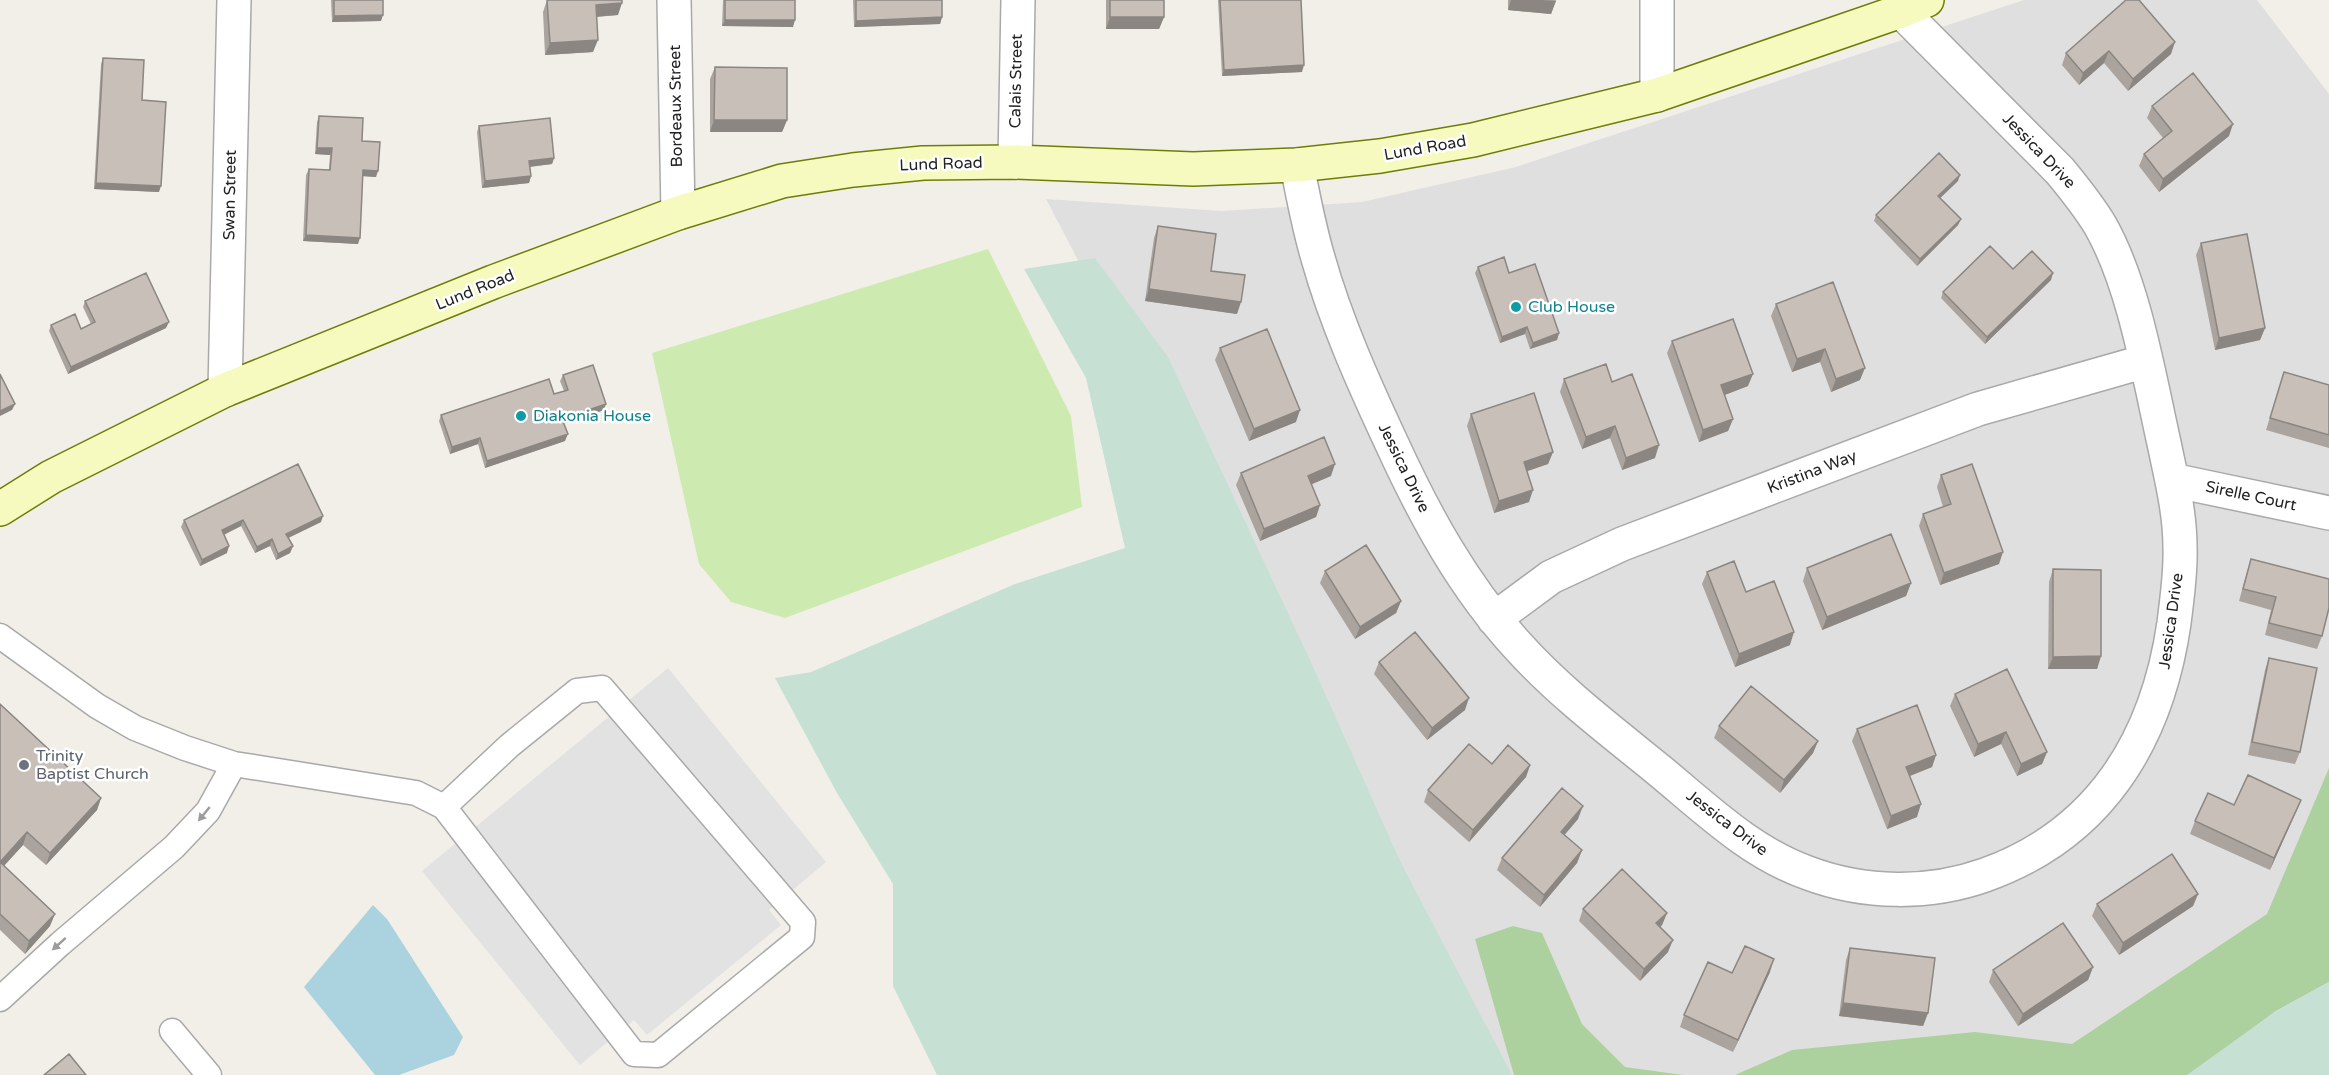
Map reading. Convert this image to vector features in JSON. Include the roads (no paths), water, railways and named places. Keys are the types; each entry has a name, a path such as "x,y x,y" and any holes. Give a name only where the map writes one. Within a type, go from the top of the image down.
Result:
{"street":[{"name":"Swan Street","path":"225,390 234,0"},
{"name":"Bordeaux Street","path":"674,0 678,213"},
{"name":"Calais Street","path":"1015,162 1018,0"},
{"path":"1657,0 1657,95"},
{"name":"Lund Road","path":"0,509 51,477 225,390 493,282 678,213 782,182 853,170 923,163 1015,162 1193,170 1297,165 1380,156 1473,140 1657,95 1914,5"},
{"name":"Jessica Drive","path":"1297,165 1319,261 1352,357 1412,488 1445,549 1494,619 1519,648 1577,703 1738,835 1772,857 1809,874 1848,884 1878,888 1929,888 1968,881 2006,867 2042,849 2075,825 2103,796 2127,763 2146,727 2160,689 2177,600 2180,545 2172,480 2146,361 2124,283 2102,229 2083,199 2060,171 1914,5"},
{"name":"Kristina Way","path":"1494,619 1551,577 1622,544 1978,409 2146,361"},
{"name":"Sirelle Court","path":"2172,480 2329,513"}],"lane":[{"path":"0,636 52,676 97,706 135,728 184,748 234,764 416,793 444,807 634,1054 658,1055 802,937 803,922 602,688 577,691 508,746 444,807"},
{"path":"0,999 60,944 174,847 208,811 234,764"},
{"path":"172,1031 209,1075"}],"water":[{"path":"373,905 387,919 463,1037 454,1055 399,1075 375,1075 304,987"}],"place":[{"name":"Club House","path":"1516,307"},
{"name":"Diakonia House","path":"521,416"},
{"name":"Trinity Baptist Church","path":"24,765"}]}
